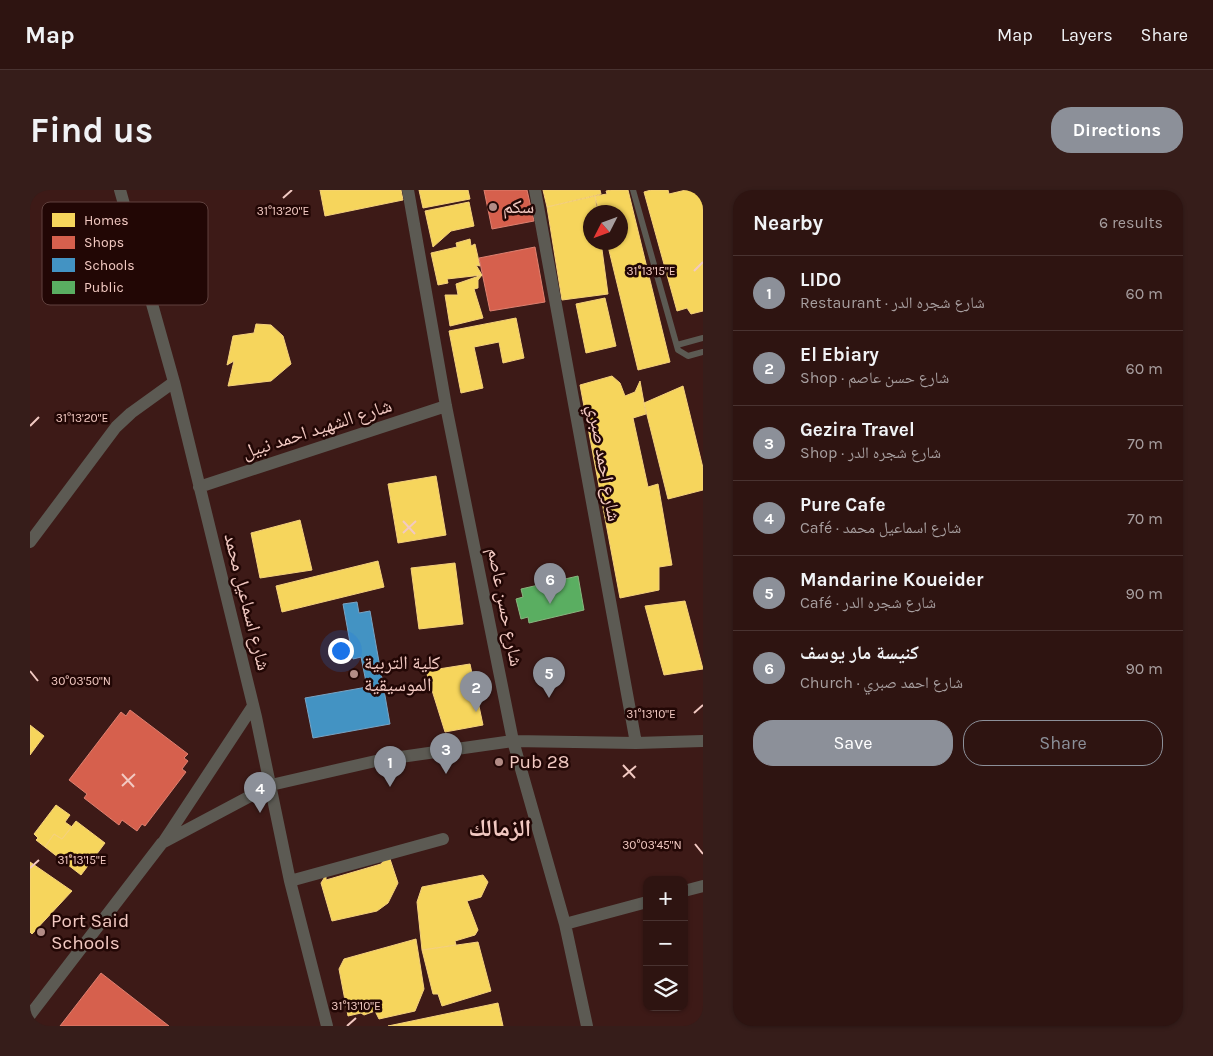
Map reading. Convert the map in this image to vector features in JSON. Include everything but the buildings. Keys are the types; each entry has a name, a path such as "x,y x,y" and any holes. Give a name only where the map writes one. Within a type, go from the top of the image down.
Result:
{"street":[{"name":"شارع حسن عاصم","path":"408,190 446,406 513,741 565,924 587,1026"},
{"name":"شارع احمد صبري","path":"535,190 636,743"},
{"name":"شارع اسماعيل محمد","path":"152,305 174,382 198,487 255,711 290,881 327,1026"},
{"path":"30,542 116,427 131,413 174,382"},
{"name":"شارع الشهيد احمد نبيل","path":"198,487 446,406"},
{"path":"30,1015 162,843 255,711"},
{"path":"162,843 271,785 380,760 513,741 636,743 703,741"},
{"path":"290,881 442,839"},
{"path":"688,890 703,886"},
{"path":"565,924 643,903"}],"lane":[{"path":"632,190 678,350 688,356 703,352"},
{"path":"677,345 703,338"}],"place":[{"name":"سكم","path":"493,207"},
{"name":"كنيسة مار يوسف","path":"550,604"},
{"name":"كلية التربية الموسيقية","path":"354,674"},
{"name":"Mandarine Koueider","path":"549,698"},
{"name":"El Ebiary","path":"476,712"},
{"name":"Pub 28","path":"499,762"},
{"name":"Gezira Travel","path":"446,774"},
{"name":"LIDO","path":"390,787"},
{"name":"Pure Cafe","path":"260,813"},
{"name":"Port Said Schools","path":"41,932"}],"district":[{"name":"الزمالك","path":"500,828"}]}
